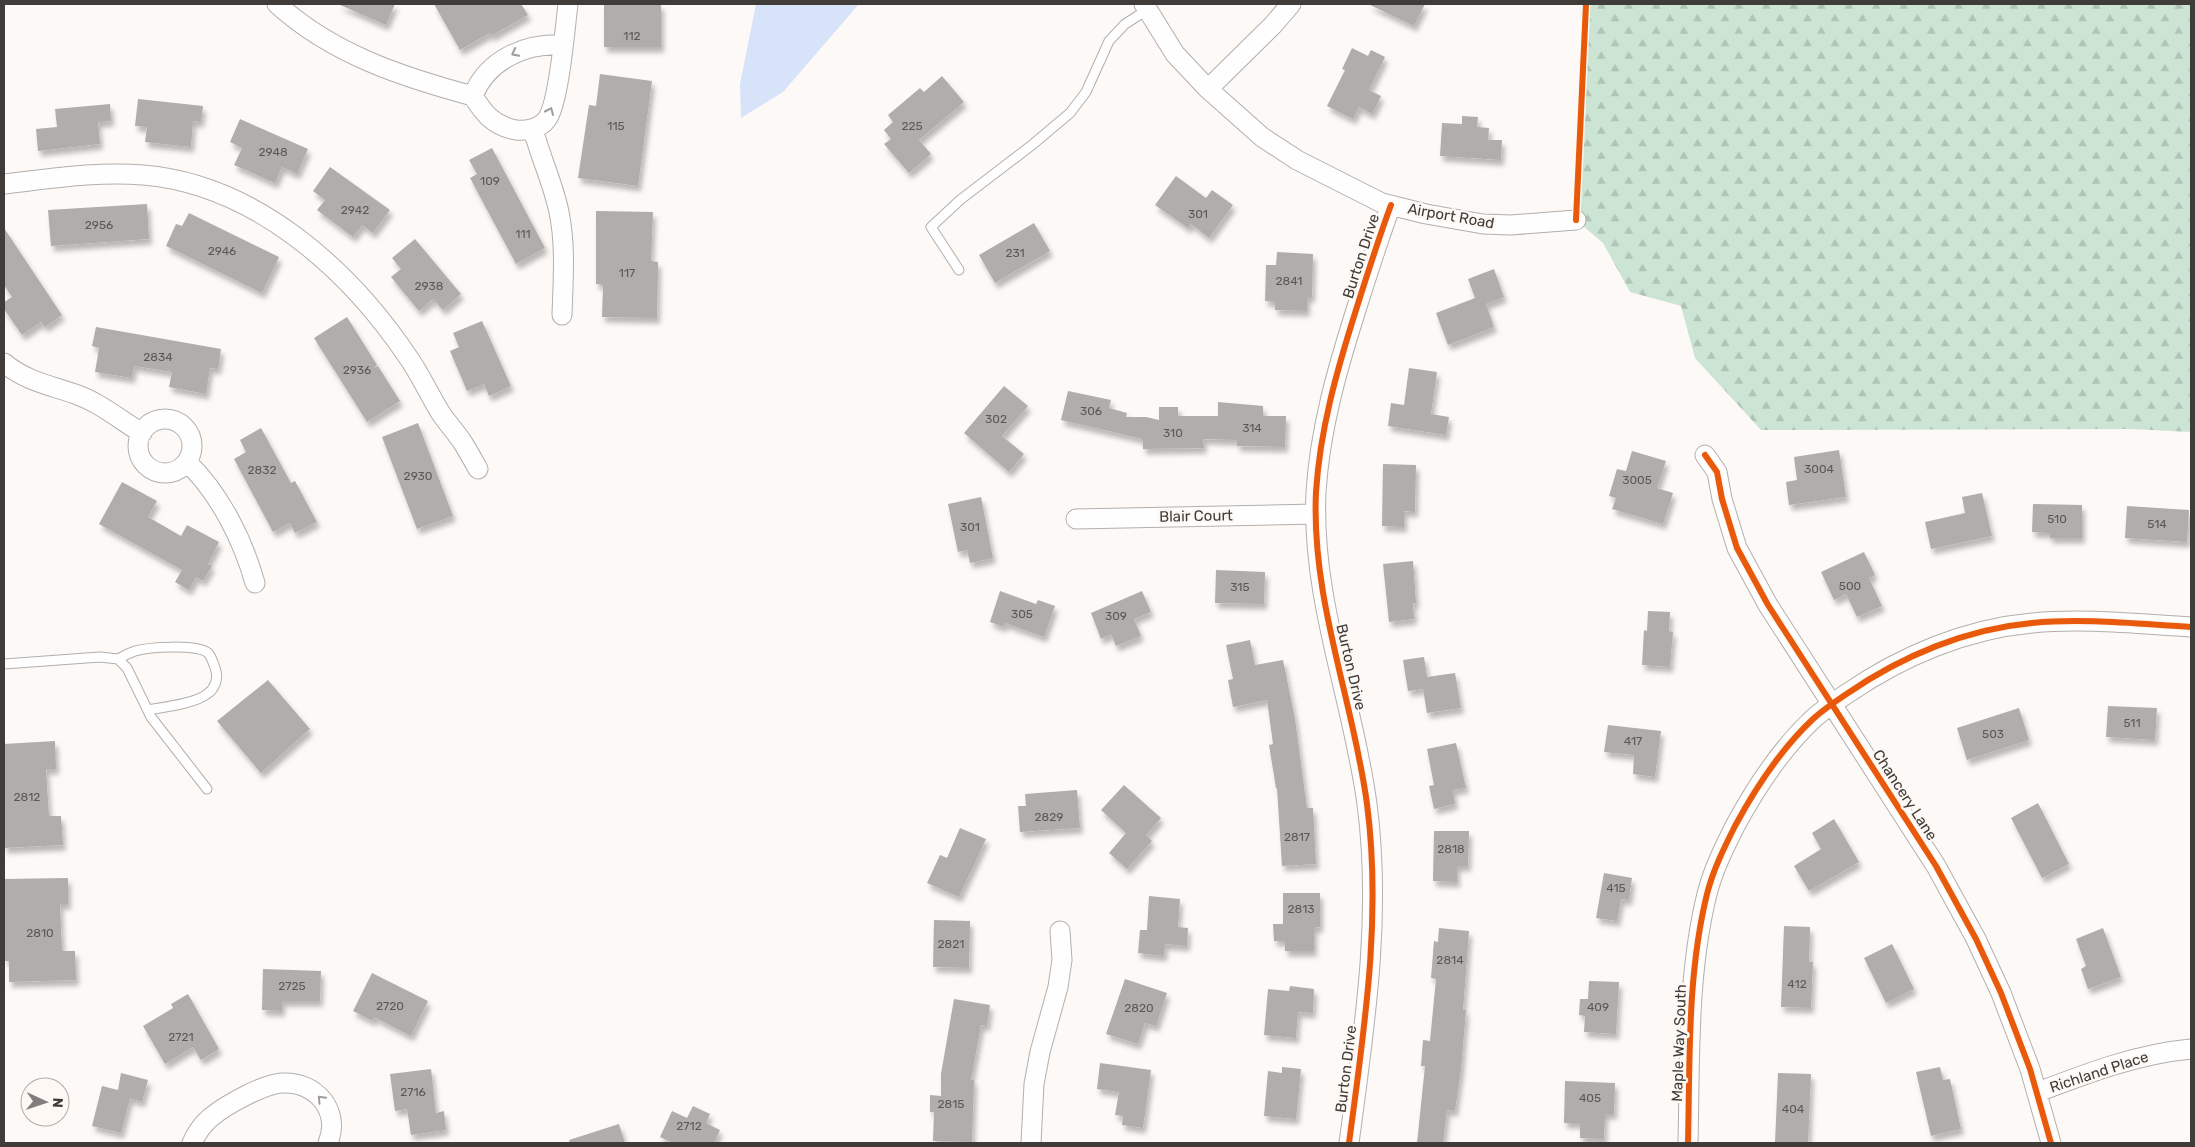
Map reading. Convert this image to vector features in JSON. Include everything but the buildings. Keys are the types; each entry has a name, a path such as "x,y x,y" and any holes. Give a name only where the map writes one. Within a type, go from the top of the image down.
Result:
{"street":[{"path":"277,4 306,27 335,45 368,62 436,86 473,96 492,121 504,128 519,130 531,130 540,126 547,119 554,102 568,4"},
{"path":"1208,89 1273,25 1291,4"},
{"name":"Airport Road","path":"1145,7 1175,54 1208,89 1262,137 1306,164 1382,203 1426,214 1483,224 1511,225 1576,220"},
{"path":"473,96 483,77 507,56 520,49 547,44 562,45"},
{"path":"531,130 536,139 560,218 564,270 562,315"},
{"path":"4,184 62,178 143,175 197,185 231,198 255,211 314,251 357,290 408,357 441,414 462,442 478,469"},
{"name":"Burton Drive","path":"1349,1143 1365,1026 1374,935 1374,888 1367,804 1358,750 1327,622 1322,590 1316,514 1322,437 1330,395 1391,205"},
{"path":"4,363 17,374 30,380 75,394 99,406 142,433"},
{"path":"164,419 180,424 191,437 191,455 187,462 172,472 163,473 147,466 139,450 142,433 148,426 164,419"},
{"name":"Chancery Lane","path":"1705,455 1717,472 1722,500 1737,548 1768,604 1936,866 1976,939 2001,993 2038,1092 2052,1143"},
{"path":"187,462 200,474 232,524 255,584"},
{"name":"Blair Court","path":"1076,518 1316,514"},
{"name":"Maple Way South","path":"1688,1143 1694,981 1702,920 1715,869 1746,805 1766,774 1781,754 1814,718 1866,680 1915,655 1952,640 1994,629 2032,623 2080,621 2191,626"},
{"path":"1031,1143 1036,1076 1040,1052 1058,987 1062,960 1060,932"},
{"name":"Richland Place","path":"2038,1092 2120,1062 2160,1053 2191,1049"},
{"path":"192,1143 199,1129 210,1118 241,1099 281,1083 307,1087 322,1098 330,1112 332,1124 328,1143"}],"lane":[{"path":"959,270 931,227 960,200 1032,145 1070,113 1086,92 1109,42 1125,24 1145,7"},
{"path":"4,664 100,657 118,659 134,651 147,649 195,648 208,653 217,676 214,687 207,694 194,700 148,710"},
{"path":"118,659 127,668 151,717 207,789"}],"green space":[{"path":"1586,4 2191,4 2191,432 2132,429 1761,430 1695,358 1681,306 1630,292 1603,243 1576,220"}],"water":[{"path":"756,4 859,4 783,92 741,118 740,84"}],"cycle path":[{"path":"1576,220 1586,4"},
{"path":"1349,1143 1369,974 1373,889 1371,847 1361,765 1334,649 1320,572 1316,532 1316,492 1321,445 1336,377 1364,284 1391,205"},
{"path":"1705,455 1717,472 1722,499 1737,548 1768,605 1936,866 1976,939 2001,993 2030,1069 2051,1143"},
{"path":"1688,1143 1693,987 1696,956 1707,894 1719,859 1743,811 1770,769 1801,731 1830,705 1890,667 1935,646 1983,631 2032,623 2071,621 2191,627"}]}
